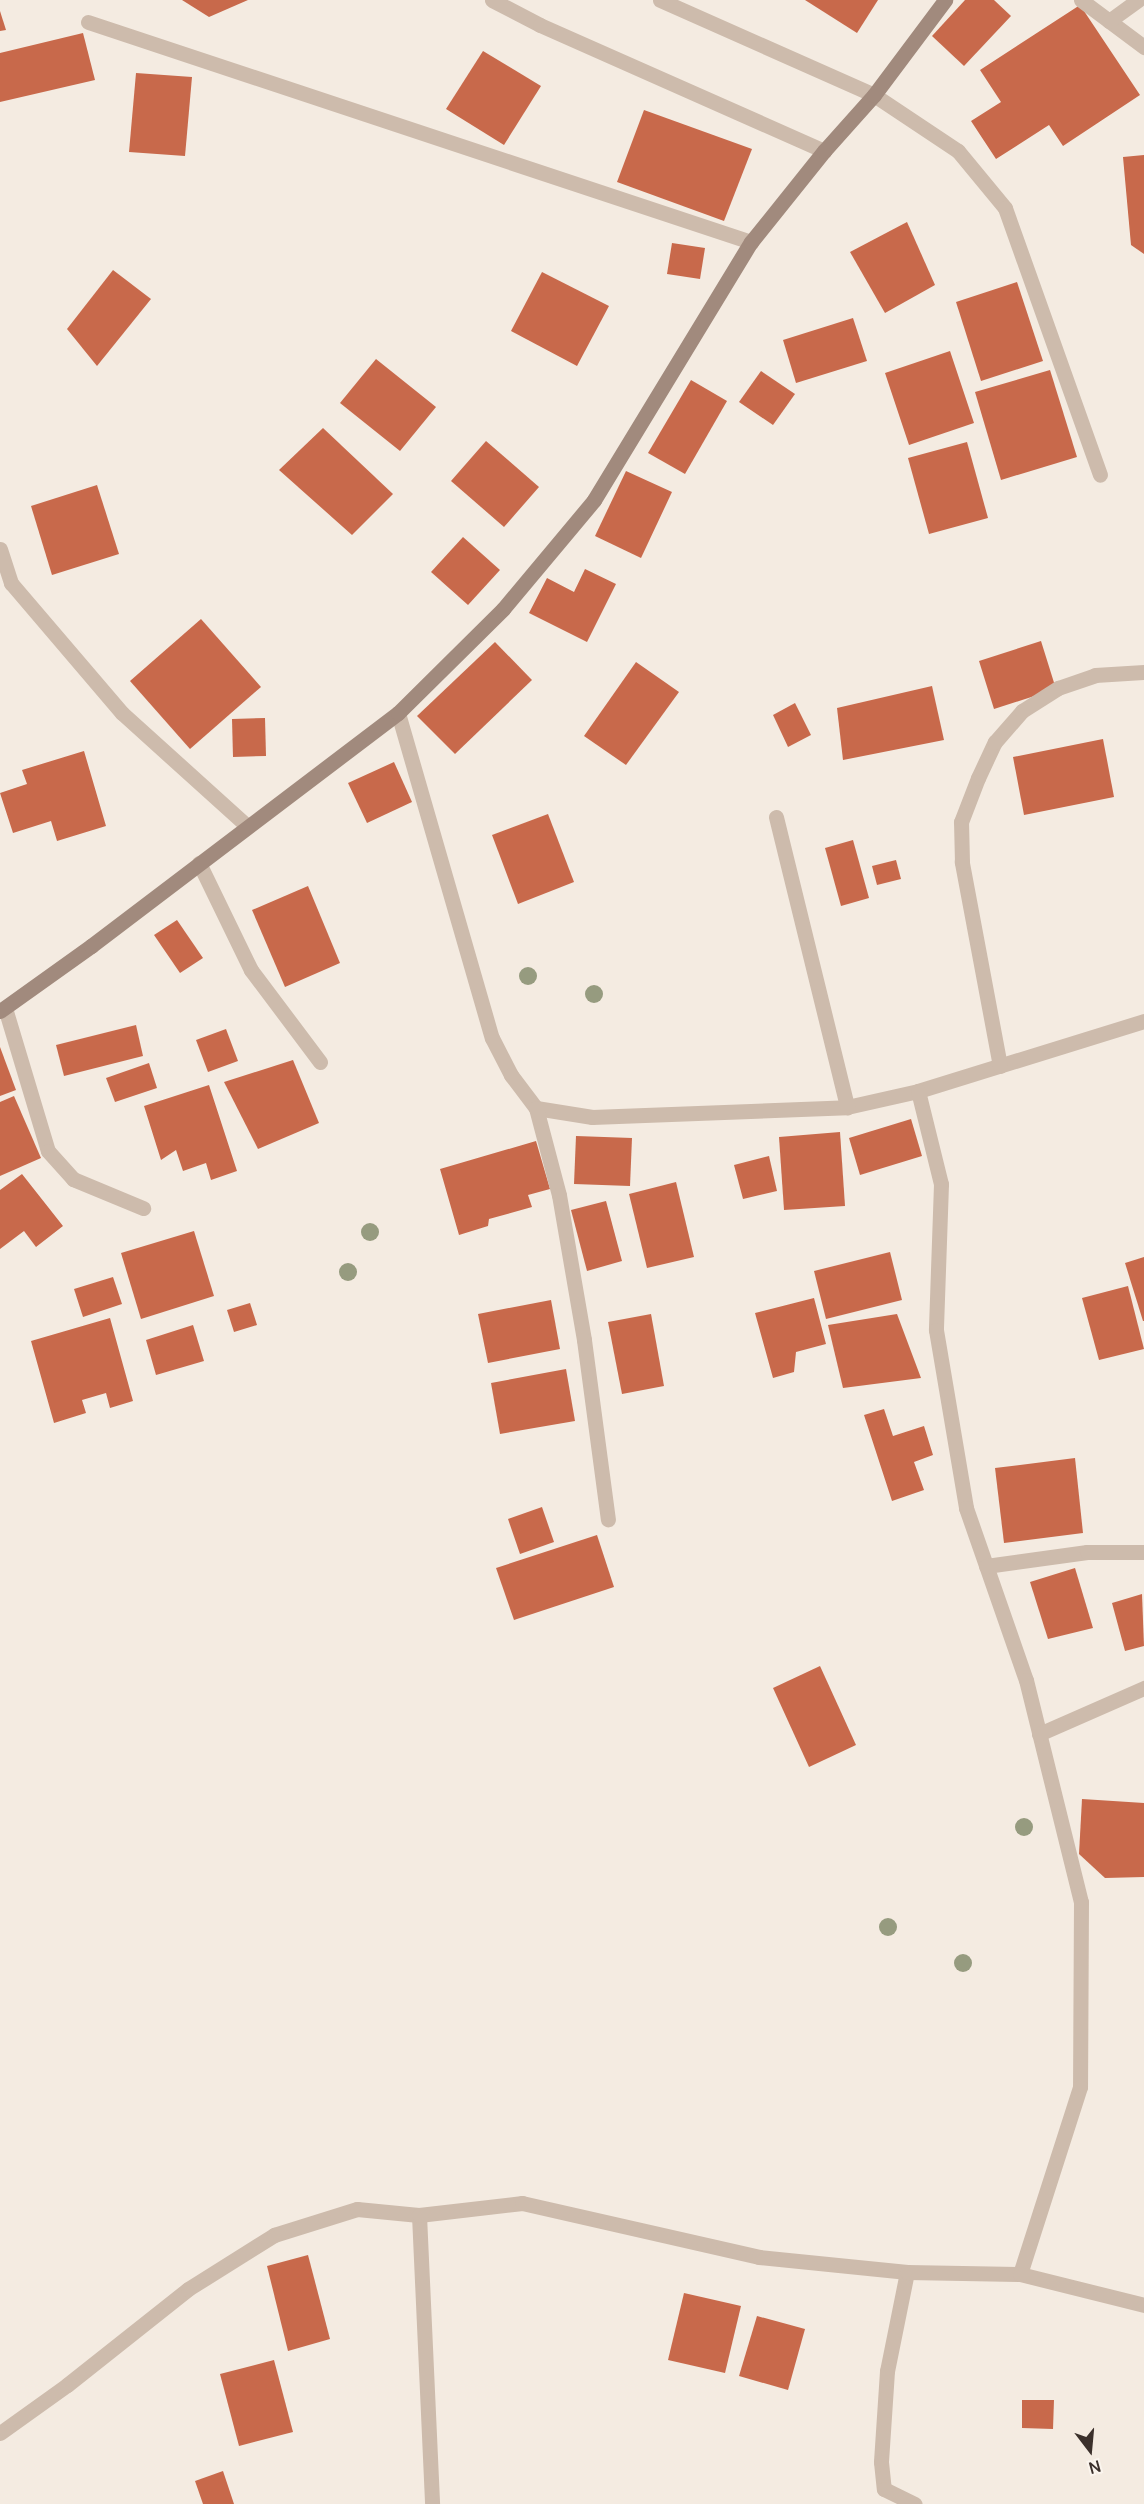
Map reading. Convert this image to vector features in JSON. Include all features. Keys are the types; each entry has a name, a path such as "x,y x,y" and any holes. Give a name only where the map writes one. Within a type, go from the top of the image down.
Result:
{"main road":[{"path":"2,1010 398,713 503,609 594,500 751,242 824,151 874,95 945,0"}],"street":[{"path":"492,0 540,25 824,151"},
{"path":"660,0 874,95 958,151 1005,208 1100,475"},
{"path":"1081,0 1144,47"},
{"path":"1109,21 1138,0"},
{"path":"88,22 751,242"},
{"path":"0,549 6,584 122,713 247,826"},
{"path":"1000,1066 962,862 961,822 969,800 995,742 1022,711 1058,688 1095,675 1144,672"},
{"path":"398,713 492,1038 511,1075 536,1108 559,1196 584,1340 608,1519"},
{"path":"776,817 847,1107"},
{"path":"199,863 251,970 320,1062"},
{"path":"2,1010 48,1151 73,1179 142,1208"},
{"path":"536,1108 591,1117 847,1107 918,1091 1144,1021"},
{"path":"918,1091 941,1184 936,1330 966,1508 1026,1680 1081,1902 1080,2087 1020,2274"},
{"path":"986,1566 1087,1552 1144,1552"},
{"path":"1039,1734 1144,1688"},
{"path":"0,2433 68,2385 188,2289 274,2235 357,2209 420,2215 522,2203 759,2257 907,2272 1020,2274 1144,2305"},
{"path":"420,2215 432,2504"},
{"path":"907,2272 887,2372 881,2463 884,2489 915,2504"}],"building":[{"path":"182,0 248,0 209,17"},
{"path":"805,0 878,0 857,33"},
{"path":"965,0 994,0 1011,16 964,66 932,36"},
{"path":"1080,5 1140,95 1063,146 1049,125 996,159 971,121 1001,102 980,70"},
{"path":"0,11 6,30 0,31"},
{"path":"83,33 95,80 0,102 0,53"},
{"path":"483,51 541,86 504,145 446,109"},
{"path":"136,73 192,77 185,156 129,152"},
{"path":"644,110 752,149 724,221 617,182"},
{"path":"1144,155 1144,254 1131,245 1123,157"},
{"path":"907,222 935,285 885,313 850,252"},
{"path":"672,243 705,248 700,279 667,274"},
{"path":"113,270 151,299 97,366 67,329"},
{"path":"542,272 609,306 577,366 511,331"},
{"path":"1017,282 1043,361 981,381 956,302"},
{"path":"853,318 867,361 796,383 783,340"},
{"path":"950,351 974,423 909,445 885,373"},
{"path":"376,359 436,407 400,451 340,403"},
{"path":"1050,370 1077,457 1001,480 975,392"},
{"path":"761,371 795,394 773,425 739,402"},
{"path":"691,380 727,401 685,474 648,453"},
{"path":"323,428 393,494 352,535 279,470"},
{"path":"486,441 539,487 504,527 451,481"},
{"path":"967,442 988,518 929,534 908,458"},
{"path":"626,471 672,492 641,558 595,536"},
{"path":"97,485 119,554 52,575 31,506"},
{"path":"463,537 500,570 468,605 431,572"},
{"path":"585,569 616,584 587,642 529,613 547,578 574,592"},
{"path":"201,619 261,687 190,749 130,681"},
{"path":"1041,641 1056,689 994,709 979,661"},
{"path":"495,642 532,680 455,754 417,716"},
{"path":"636,662 679,692 626,765 584,736"},
{"path":"932,686 944,740 843,760 837,708"},
{"path":"795,703 811,735 788,747 773,715"},
{"path":"265,718 266,756 233,757 232,719"},
{"path":"1103,739 1114,797 1024,815 1013,757"},
{"path":"84,751 106,826 57,841 51,821 13,833 0,793 27,784 22,770"},
{"path":"394,762 412,802 367,823 348,783"},
{"path":"548,814 574,882 518,904 492,835"},
{"path":"853,840 869,898 841,906 825,848"},
{"path":"896,860 901,879 877,885 872,866"},
{"path":"308,886 340,963 285,987 252,910"},
{"path":"177,920 203,958 180,973 154,935"},
{"path":"136,1025 143,1056 64,1076 56,1045"},
{"path":"226,1029 238,1061 208,1072 196,1040"},
{"path":"0,1047 16,1090 0,1096"},
{"path":"293,1060 319,1123 258,1149 224,1082"},
{"path":"149,1063 157,1088 115,1102 106,1078"},
{"path":"209,1085 237,1171 211,1180 206,1163 183,1171 176,1150 161,1160 144,1106"},
{"path":"14,1096 41,1158 0,1176 0,1102"},
{"path":"911,1119 922,1156 860,1175 849,1138"},
{"path":"840,1132 845,1206 784,1210 779,1137"},
{"path":"576,1136 632,1138 630,1186 574,1184"},
{"path":"536,1141 550,1189 528,1195 532,1207 489,1219 488,1226 459,1235 440,1169"},
{"path":"769,1156 777,1191 743,1199 734,1165"},
{"path":"22,1174 63,1226 36,1247 24,1231 0,1249 0,1190"},
{"path":"676,1182 694,1257 647,1268 629,1194"},
{"path":"606,1201 622,1261 587,1271 571,1210"},
{"path":"194,1231 214,1296 141,1319 121,1253"},
{"path":"890,1252 902,1300 826,1319 814,1271"},
{"path":"1144,1257 1144,1321 1143,1321 1125,1263"},
{"path":"113,1277 122,1304 83,1317 74,1289"},
{"path":"1128,1286 1144,1349 1099,1360 1082,1298"},
{"path":"814,1298 826,1344 796,1352 794,1372 773,1378 755,1313"},
{"path":"551,1300 560,1349 488,1363 478,1314"},
{"path":"250,1303 257,1325 234,1332 227,1310"},
{"path":"651,1314 664,1386 622,1394 608,1322"},
{"path":"897,1314 921,1378 843,1388 828,1325"},
{"path":"110,1318 133,1401 110,1408 106,1393 82,1400 86,1413 54,1423 31,1341"},
{"path":"193,1325 204,1361 156,1375 146,1340"},
{"path":"566,1369 575,1421 500,1434 491,1383"},
{"path":"884,1409 893,1436 924,1426 933,1455 914,1462 924,1490 892,1501 864,1415"},
{"path":"1075,1458 1083,1533 1004,1543 995,1468"},
{"path":"542,1507 554,1542 520,1554 508,1519"},
{"path":"597,1535 614,1587 514,1620 496,1568"},
{"path":"1075,1568 1093,1628 1048,1639 1030,1582"},
{"path":"1142,1594 1144,1646 1125,1651 1112,1603"},
{"path":"820,1666 856,1745 809,1767 773,1688"},
{"path":"1082,1799 1144,1803 1144,1877 1105,1878 1079,1854"},
{"path":"308,2255 330,2339 288,2351 267,2266"},
{"path":"684,2293 741,2306 725,2373 668,2360"},
{"path":"757,2316 805,2329 788,2390 739,2376"},
{"path":"274,2360 293,2432 239,2446 220,2374"},
{"path":"1022,2400 1054,2400 1053,2429 1022,2428"},
{"path":"223,2471 234,2504 203,2504 195,2481"}]}
